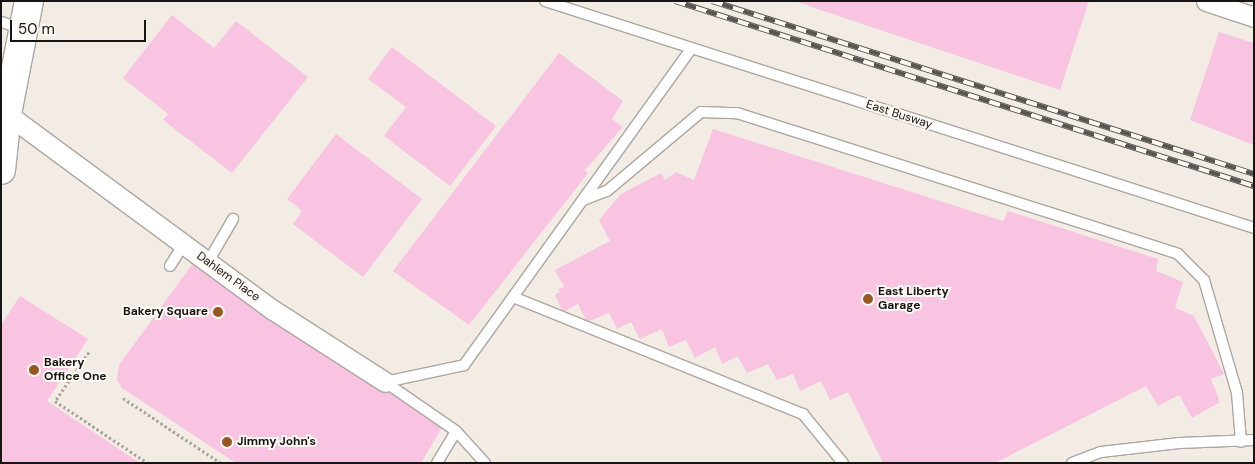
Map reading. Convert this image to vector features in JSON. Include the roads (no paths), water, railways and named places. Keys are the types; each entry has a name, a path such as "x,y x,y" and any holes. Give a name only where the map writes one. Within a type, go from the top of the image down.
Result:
{"main road":[{"path":"1,170 7,114 12,26 30,1"}],"street":[{"path":"1206,1 1243,10"},
{"name":"Dahlem Place","path":"7,114 273,310 386,382"}],"lane":[{"name":"East Busway","path":"545,1 1254,228"},
{"path":"386,382 464,365 692,49"},
{"path":"583,200 607,191 701,112 737,113 1178,254 1204,280 1238,393 1242,442"},
{"path":"208,262 233,219"},
{"path":"170,266 184,244"},
{"path":"513,297 803,414 843,463"},
{"name":"Dahlem Place","path":"386,382 456,431 485,463"},
{"path":"437,463 456,431"},
{"path":"1072,463 1100,452 1179,443 1242,442 1254,440"}],"railway":[{"path":"675,1 1254,186"},
{"path":"712,1 1254,174"}],"place":[{"name":"East Liberty Garage","path":"868,299"},
{"name":"Bakery Square","path":"218,312"},
{"name":"Bakery Office One","path":"34,370"},
{"name":"Jimmy John's","path":"227,442"}]}
